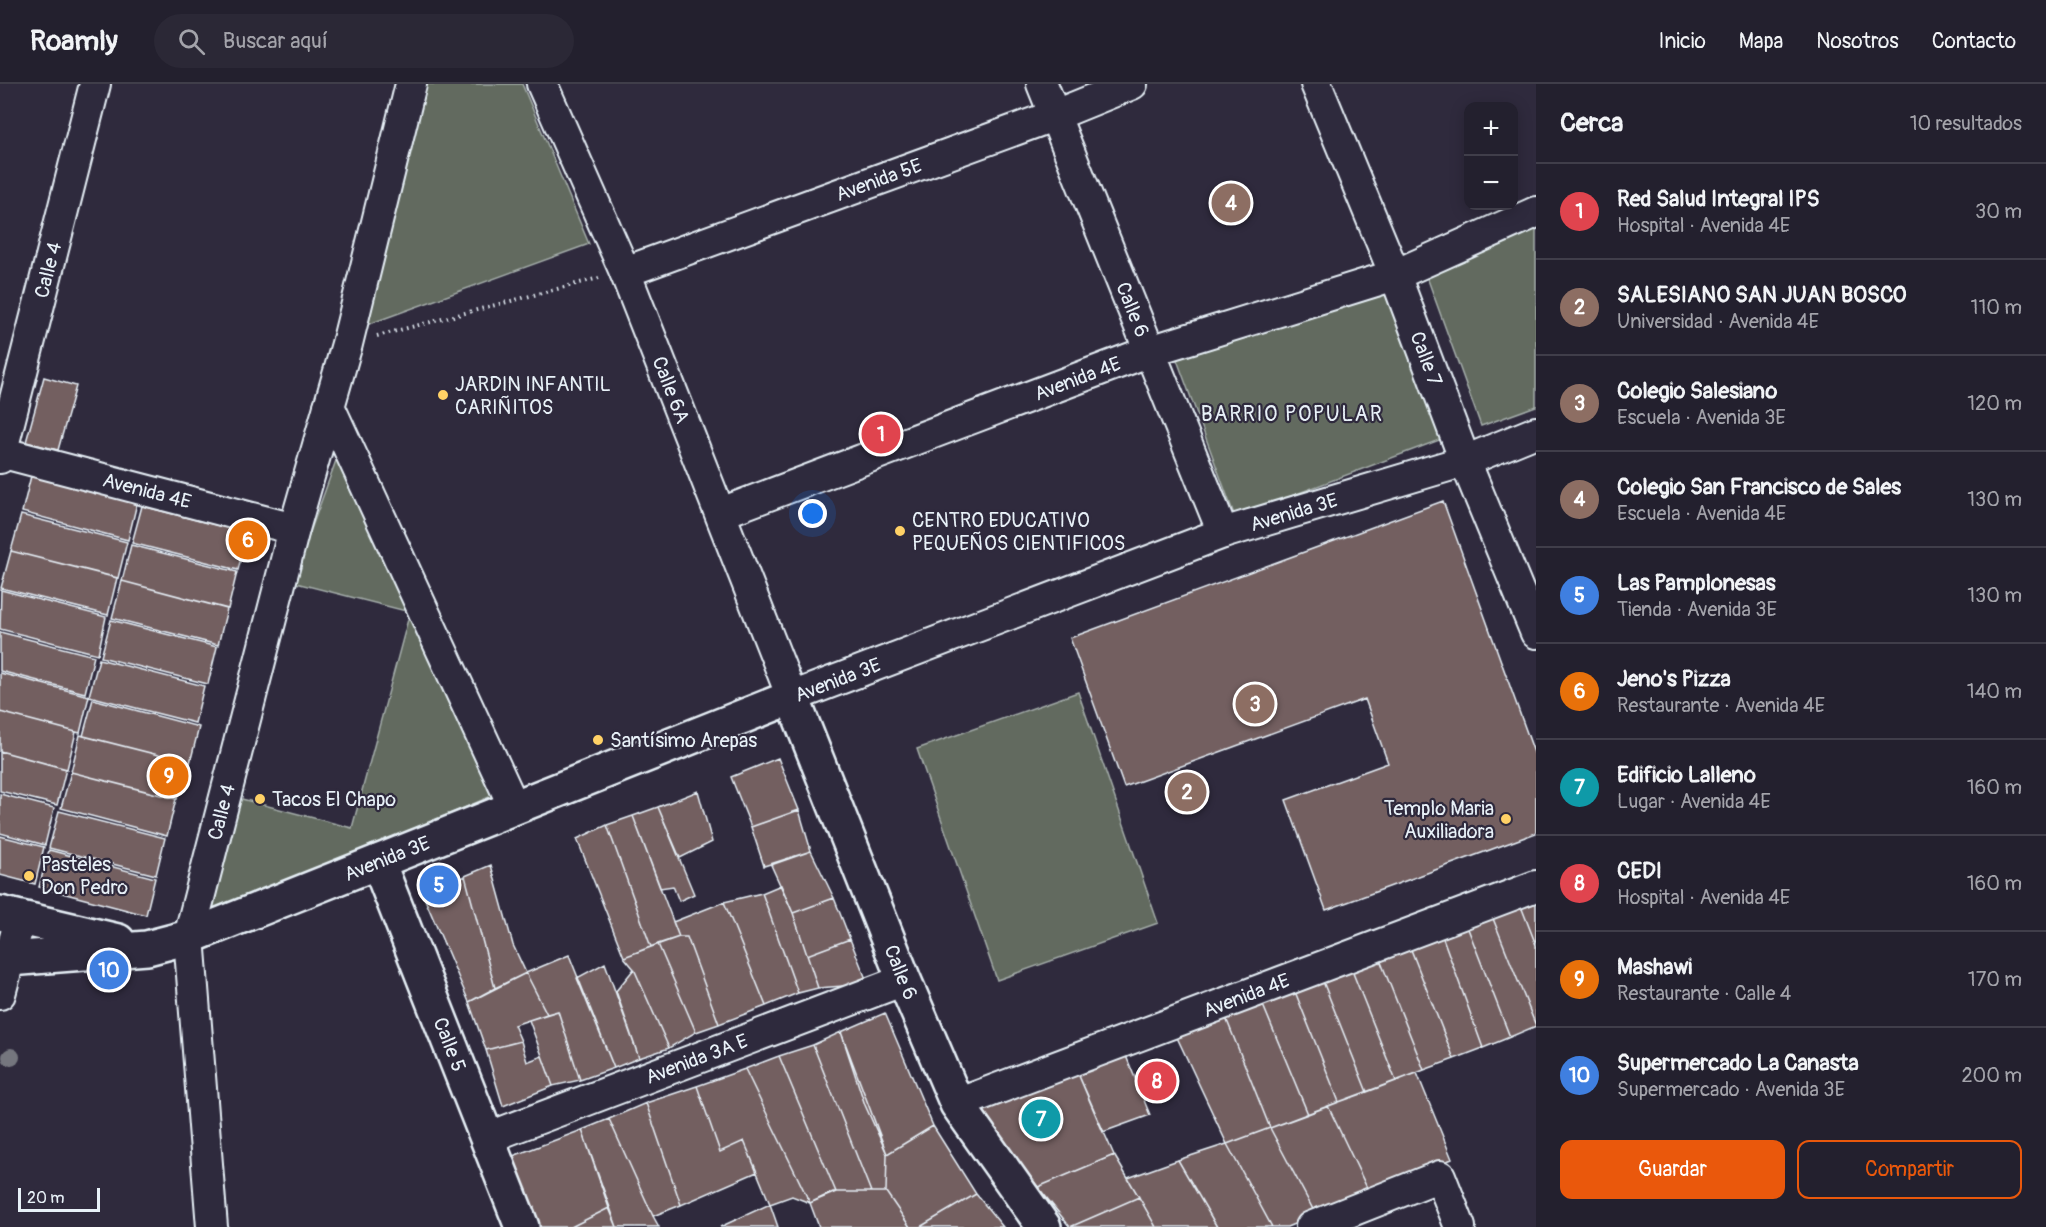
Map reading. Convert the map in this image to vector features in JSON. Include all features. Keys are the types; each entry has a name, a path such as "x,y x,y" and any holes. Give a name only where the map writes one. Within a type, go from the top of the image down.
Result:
{"street":[{"name":"Calle 4","path":"1,454 95,84"},
{"name":"Calle 4","path":"212,1227 189,937 294,529 347,344 411,84"},
{"name":"Calle 6A","path":"542,84 625,272 792,697"},
{"name":"Calle 6","path":"1042,84 1053,116 1224,533"},
{"name":"Avenida 5E","path":"625,272 1053,116 1132,84"},
{"name":"Calle 7","path":"1316,84 1395,275 1465,461 1536,633"},
{"name":"Avenida 4E","path":"721,513 1150,351 1395,275 1536,212"},
{"path":"329,406 514,807"},
{"name":"Avenida 3E","path":"5,958 147,948 189,937 792,697 1224,533 1465,461 1536,432"},
{"name":"Avenida 4E","path":"1,454 294,529"},
{"name":"Calle 6","path":"792,697 904,980 957,1104 1044,1227"},
{"name":"Calle 5","path":"378,862 522,1227"},
{"name":"Avenida 4E","path":"957,1104 1536,886"},
{"name":"Avenida 3E","path":"10,916 147,948"},
{"path":"0,994 10,916"},
{"name":"Avenida 3A E","path":"487,1138 904,980"},
{"path":"1311,1227 1440,1176 1460,1227"}],"path":[{"path":"347,344 625,272"}],"shaded area":[{"path":"420,84 522,84 589,244 358,328"},
{"path":"1536,211 1536,406 1481,426 1419,255"},
{"path":"1401,263 1463,431 1235,517 1173,349"},
{"path":"338,455 501,792 203,920 234,797 352,828 410,612 292,582"},
{"path":"1078,692 1158,923 997,980 917,749"}],"building":[{"path":"44,377 76,386 58,450 26,442"},
{"path":"31,476 137,503 128,540 22,512"},
{"path":"1443,501 1536,758 1536,833 1326,910 1286,800 1388,763 1365,699 1124,787 1070,638"},
{"path":"142,506 247,533 238,570 132,543"},
{"path":"21,515 127,542 118,578 11,551"},
{"path":"131,545 237,572 228,609 122,581"},
{"path":"11,551 117,578 108,615 1,588"},
{"path":"122,581 227,609 218,645 112,618"},
{"path":"1,590 106,617 98,654 0,629"},
{"path":"111,620 217,647 208,684 101,657"},
{"path":"0,632 94,656 85,693 0,671"},
{"path":"99,659 204,686 195,723 89,696"},
{"path":"0,673 89,696 80,733 0,712"},
{"path":"93,699 199,727 190,763 83,736"},
{"path":"0,712 76,732 67,769 0,751"},
{"path":"80,735 186,762 177,799 71,772"},
{"path":"0,751 66,769 57,805 0,791"},
{"path":"778,758 799,810 751,827 731,777"},
{"path":"71,772 176,799 167,836 61,808"},
{"path":"698,791 712,842 680,858 658,807"},
{"path":"0,794 54,808 45,845 0,833"},
{"path":"658,807 694,894 679,901 673,886 660,888 633,816"},
{"path":"799,810 811,851 764,866 751,827"},
{"path":"59,811 165,838 156,875 49,848"},
{"path":"633,816 679,937 651,947 607,825"},
{"path":"607,825 651,947 624,957 577,839"},
{"path":"0,836 44,847 35,884 0,875"},
{"path":"49,850 155,878 146,915 39,887"},
{"path":"811,851 834,898 793,913 771,865"},
{"path":"491,865 513,945 526,973 495,988 465,876"},
{"path":"465,876 495,988 469,1002 424,897"},
{"path":"781,885 793,913 818,988 798,993 762,893"},
{"path":"762,893 798,993 766,1006 724,902"},
{"path":"1536,894 1536,945 1519,901"},
{"path":"834,898 850,939 807,955 793,913"},
{"path":"1519,901 1536,945 1536,1026 1490,911"},
{"path":"724,902 766,1006 719,1024 687,937 679,937 673,922"},
{"path":"1490,911 1536,1026 1510,1037 1465,921"},
{"path":"1465,921 1510,1037 1483,1048 1440,930"},
{"path":"1440,930 1483,1048 1454,1059 1408,942"},
{"path":"679,937 687,937 719,1024 696,1032 658,944"},
{"path":"850,939 868,984 818,988 807,955"},
{"path":"1408,942 1454,1059 1424,1070 1377,952"},
{"path":"658,944 696,1032 669,1048 634,969 624,957"},
{"path":"1377,952 1424,1070 1396,1081 1349,963"},
{"path":"569,955 614,1068 580,1080 558,1011 547,1014 526,973"},
{"path":"605,963 639,1058 614,1068 577,978"},
{"path":"1349,963 1396,1081 1367,1092 1320,974"},
{"path":"634,969 669,1048 639,1058 616,991"},
{"path":"526,973 547,1014 514,1025 521,1041 486,1050 469,1002"},
{"path":"1320,974 1367,1092 1339,1102 1292,984"},
{"path":"1292,984 1339,1102 1308,1114 1260,998"},
{"path":"1260,998 1308,1114 1270,1128 1224,1013"},
{"path":"558,1011 580,1080 553,1086 529,1020"},
{"path":"885,1013 933,1126 887,1154 865,1105 841,1032"},
{"path":"1224,1013 1270,1128 1227,1144 1174,1031"},
{"path":"841,1032 887,1154 886,1192 871,1192 813,1045"},
{"path":"521,1041 527,1062 542,1056 553,1086 503,1106 486,1050"},
{"path":"813,1045 871,1192 836,1192 779,1056"},
{"path":"1124,1051 1150,1115 1103,1132 1076,1069"},
{"path":"779,1056 836,1192 810,1203 745,1069"},
{"path":"745,1069 810,1203 792,1196 770,1204 744,1141 720,1152 697,1086"},
{"path":"1076,1069 1114,1155 1038,1187 974,1107"},
{"path":"1417,1073 1452,1159 1369,1192 1328,1106"},
{"path":"697,1086 720,1152 744,1141 757,1172 681,1205 646,1103"},
{"path":"646,1103 681,1205 653,1216 609,1119"},
{"path":"1328,1106 1369,1192 1316,1215 1270,1128"},
{"path":"609,1119 659,1227 617,1227 582,1130"},
{"path":"933,1126 976,1194 920,1227 910,1227 886,1192 887,1154"},
{"path":"1270,1128 1316,1215 1287,1227 1272,1227 1227,1144"},
{"path":"582,1130 609,1208 571,1227 537,1227 513,1156"},
{"path":"1227,1144 1272,1227 1217,1227 1178,1160"},
{"path":"1114,1155 1139,1197 1070,1227 1038,1187"},
{"path":"1178,1160 1217,1227 1156,1227 1128,1178"},
{"path":"833,1192 886,1192 910,1227 819,1227 810,1203"},
{"path":"976,1194 1003,1227 920,1227"},
{"path":"1139,1197 1156,1227 1070,1227"},
{"path":"770,1204 778,1227 720,1227"},
{"path":"609,1208 617,1227 571,1227"}],"place":[{"name":"Colegio San Francisco de Sales","path":"1231,203"},
{"name":"JARDIN INFANTIL CARIÑITOS","path":"443,395"},
{"name":"Red Salud Integral IPS","path":"881,434"},
{"name":"CENTRO EDUCATIVO PEQUEÑOS CIENTIFICOS","path":"900,531"},
{"name":"Jeno's Pizza","path":"248,540"},
{"name":"Colegio Salesiano","path":"1255,704"},
{"name":"Santísimo Arepas","path":"598,740"},
{"name":"Mashawi","path":"169,776"},
{"name":"SALESIANO SAN JUAN BOSCO","path":"1187,792"},
{"name":"Tacos El Chapo","path":"260,799"},
{"name":"Templo Maria Auxiliadora","path":"1506,819"},
{"name":"Pasteles Don Pedro","path":"29,876"},
{"name":"Las Pamplonesas","path":"439,885"},
{"name":"Supermercado La Canasta","path":"109,970"},
{"name":"CEDI","path":"1157,1081"},
{"name":"Edificio Lalleno","path":"1041,1119"}],"district":[{"name":"BARRIO POPULAR","path":"1292,414"}]}
